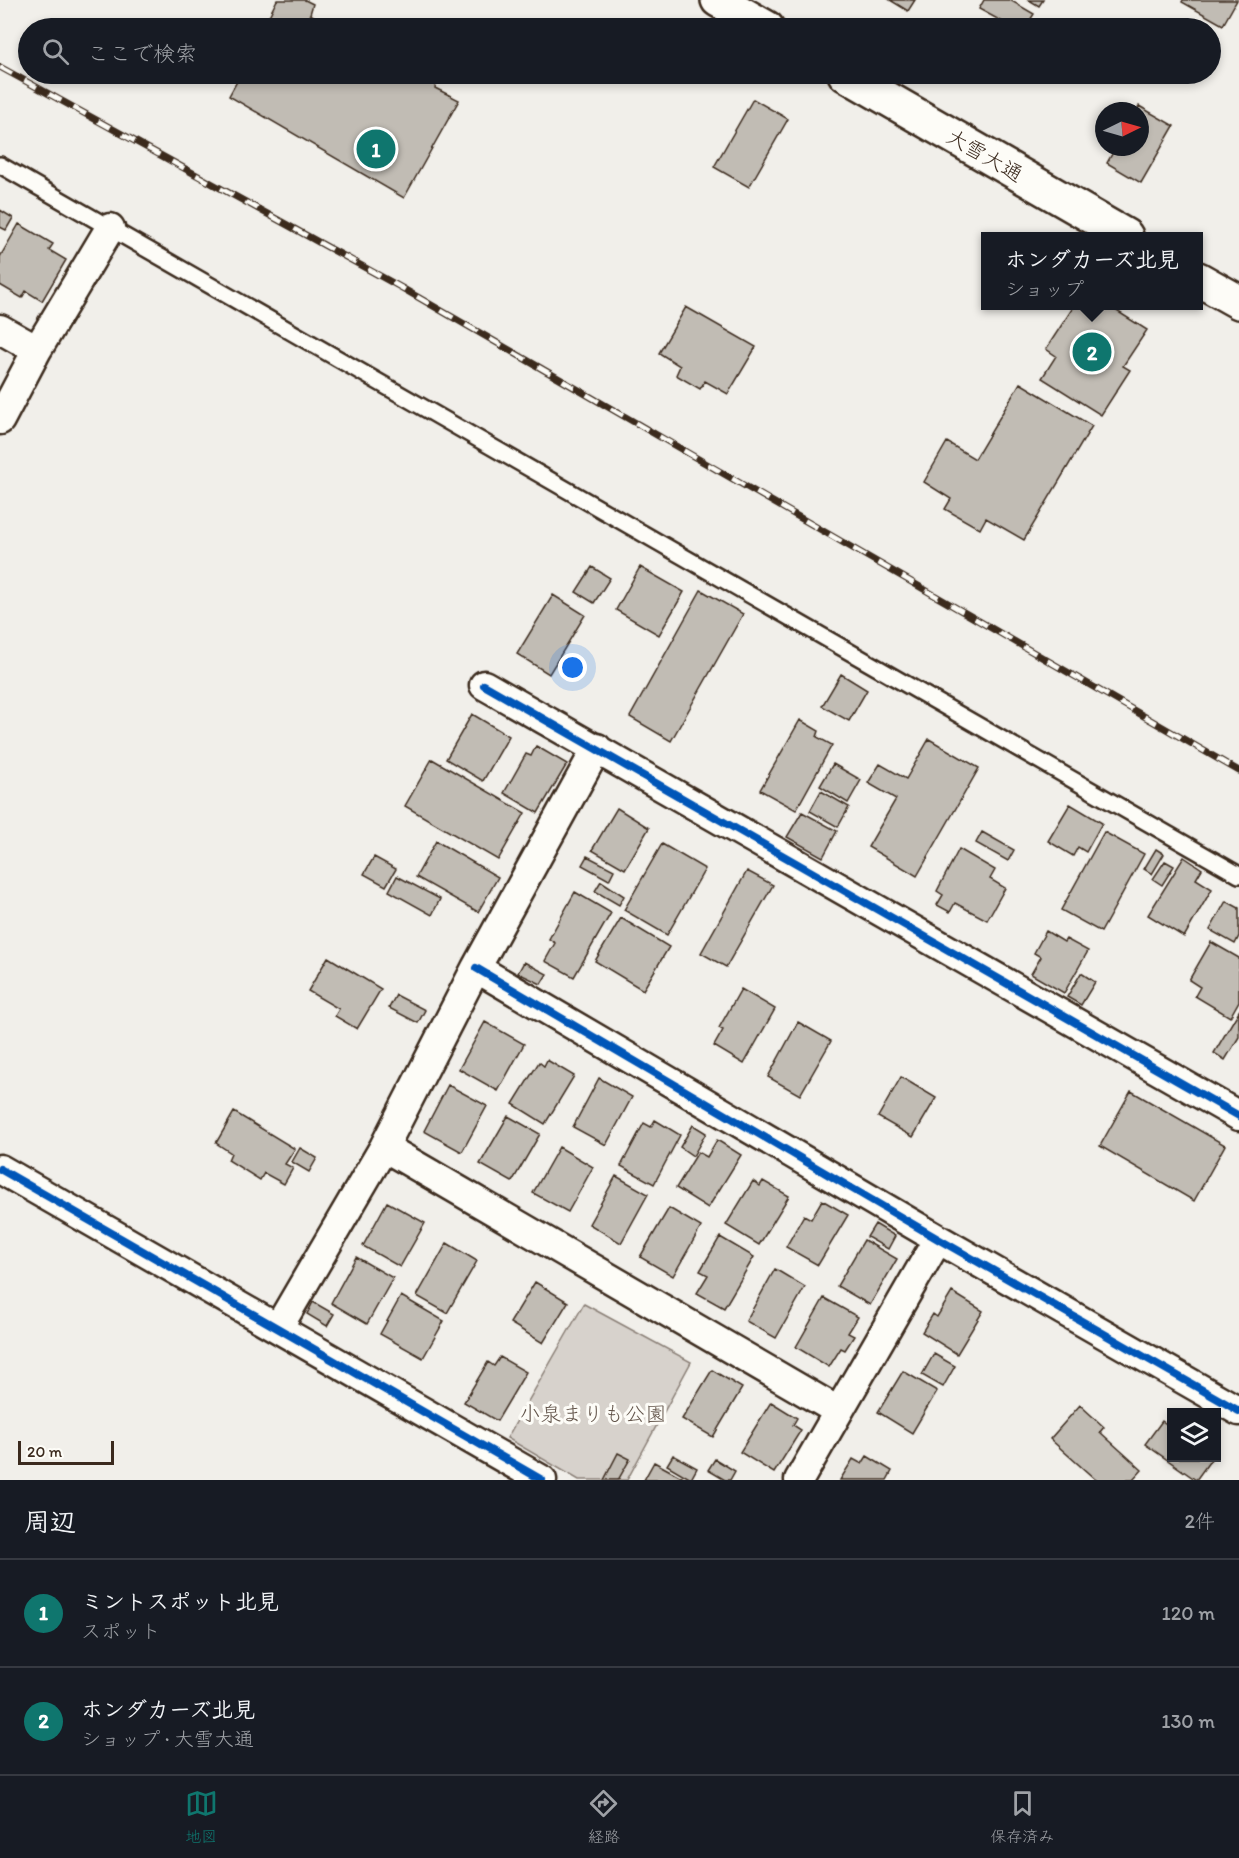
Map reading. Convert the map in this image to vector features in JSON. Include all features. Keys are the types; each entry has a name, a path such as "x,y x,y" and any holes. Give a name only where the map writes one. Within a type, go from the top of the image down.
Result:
{"highway":[{"path":"718,0 750,18"},
{"name":"大雪大通","path":"862,84 1117,232"},
{"path":"1203,282 1239,302"}],"street":[{"path":"0,420 37,350 110,228"},
{"path":"0,329 37,350"},
{"path":"484,685 1239,1116"},
{"path":"278,1328 384,1147 476,968 597,748"},
{"path":"476,968 938,1239 1239,1411"},
{"path":"384,1147 838,1411"},
{"path":"0,1169 542,1480"},
{"path":"799,1480 938,1239"}],"lane":[{"path":"0,165 1239,875"}],"green space":[{"name":"小泉まりも公園","path":"584,1304 691,1362 627,1480 579,1480 507,1438"}],"building":[{"path":"277,0 305,0 313,4 310,14 317,18 268,18"},
{"path":"890,0 915,0 908,11"},
{"path":"984,0 1010,0 1034,14 1031,18 996,18 979,9"},
{"path":"1029,0 1043,0 1039,6"},
{"path":"1183,0 1237,0 1223,25 1221,18 1211,18 1182,2"},
{"path":"236,84 436,84 435,88 459,100 404,198 229,96"},
{"path":"753,99 788,119 749,187 714,167"},
{"path":"1149,112 1174,126 1141,183 1107,163 1111,156 1149,156"},
{"path":"0,210 13,218 6,230 0,227"},
{"path":"19,224 53,244 49,250 66,260 42,301 26,291 22,298 0,285 0,257"},
{"path":"686,307 756,347 728,394 705,381 700,389 676,375 680,366 659,353"},
{"path":"1071,310 1115,310 1147,330 1123,366 1130,370 1101,415 1042,378 1056,356 1046,349"},
{"path":"1020,383 1092,426 1024,540 986,518 980,529 945,509 951,499 924,482 947,442 975,459"},
{"path":"592,567 610,578 594,603 576,592"},
{"path":"640,567 684,592 659,635 616,610"},
{"path":"701,590 743,614 671,741 630,717"},
{"path":"553,595 585,615 549,674 517,654"},
{"path":"841,674 867,690 849,721 822,706"},
{"path":"472,714 509,736 483,781 446,759"},
{"path":"800,720 819,731 817,737 832,745 796,810 760,790"},
{"path":"929,739 979,768 917,876 868,847 896,799 868,783 880,764 906,779"},
{"path":"536,746 567,764 538,813 504,793 526,754 531,756"},
{"path":"432,759 525,813 498,860 405,806"},
{"path":"833,764 861,780 848,803 820,786"},
{"path":"821,791 849,807 838,827 810,811"},
{"path":"1070,804 1102,823 1086,852 1078,847 1073,856 1048,841"},
{"path":"617,808 649,828 625,869 592,850"},
{"path":"802,812 837,831 823,857 787,837"},
{"path":"982,832 1014,850 1008,861 976,843"},
{"path":"1104,832 1144,854 1101,932 1061,910"},
{"path":"436,841 498,877 478,912 416,877"},
{"path":"662,844 705,869 667,935 624,910"},
{"path":"959,849 995,870 990,879 1005,888 987,920 955,903 950,912 937,905 943,895 937,891"},
{"path":"1156,849 1164,854 1152,874 1144,869"},
{"path":"587,856 614,870 609,880 582,865"},
{"path":"374,857 396,869 386,886 364,874"},
{"path":"1184,857 1202,869 1196,879 1212,889 1184,937 1148,915"},
{"path":"1165,861 1174,866 1162,885 1153,879"},
{"path":"747,871 773,885 726,967 701,953"},
{"path":"397,876 440,899 432,915 389,891"},
{"path":"601,881 624,896 619,905 595,891"},
{"path":"575,892 611,913 574,977 545,961 555,943 549,939"},
{"path":"1226,901 1239,908 1239,936 1235,944 1210,930"},
{"path":"621,918 669,947 643,990 595,961"},
{"path":"1046,931 1064,942 1066,939 1088,951 1064,993 1031,974 1041,957 1034,953"},
{"path":"1211,942 1239,958 1239,1001 1230,1017 1195,996 1200,987 1189,980"},
{"path":"328,957 381,989 357,1029 335,1016 339,1009 308,991"},
{"path":"524,962 547,974 541,984 518,973"},
{"path":"1081,973 1095,982 1081,1005 1067,997"},
{"path":"741,989 775,1009 744,1064 714,1046 723,1030 719,1028"},
{"path":"396,995 425,1010 418,1023 389,1008"},
{"path":"1239,1011 1239,1037 1225,1060 1214,1053"},
{"path":"485,1022 524,1044 498,1091 459,1069"},
{"path":"798,1022 831,1041 800,1095 768,1077"},
{"path":"547,1060 574,1076 545,1124 513,1104 539,1062 544,1066"},
{"path":"901,1077 936,1098 913,1137 878,1117"},
{"path":"599,1078 632,1097 606,1145 573,1127"},
{"path":"448,1085 487,1106 462,1152 424,1131"},
{"path":"1131,1091 1225,1145 1194,1201 1100,1146"},
{"path":"234,1112 295,1149 285,1164 293,1168 284,1184 264,1173 260,1180 228,1160 231,1153 216,1143"},
{"path":"508,1116 540,1134 512,1182 480,1164"},
{"path":"655,1120 680,1135 654,1184 621,1166 644,1123 651,1127"},
{"path":"693,1125 706,1133 693,1156 680,1147"},
{"path":"717,1140 741,1155 708,1208 676,1188 698,1152 707,1157"},
{"path":"559,1147 593,1167 568,1212 533,1193"},
{"path":"300,1148 317,1158 309,1172 292,1162"},
{"path":"616,1176 648,1194 621,1243 589,1224"},
{"path":"753,1181 760,1186 763,1181 789,1196 759,1245 726,1225"},
{"path":"822,1200 848,1215 818,1265 786,1247 804,1215 811,1219"},
{"path":"387,1202 425,1223 400,1267 363,1246"},
{"path":"669,1208 701,1227 673,1276 640,1257"},
{"path":"875,1224 895,1236 888,1249 867,1237"},
{"path":"720,1237 754,1257 724,1308 697,1293 708,1275 700,1271"},
{"path":"864,1240 897,1259 870,1305 837,1286"},
{"path":"447,1243 477,1261 447,1313 417,1296"},
{"path":"356,1257 393,1278 367,1324 331,1303"},
{"path":"775,1269 805,1287 776,1338 746,1321"},
{"path":"535,1282 568,1302 543,1343 510,1323"},
{"path":"952,1292 983,1311 957,1354 922,1332 933,1314 937,1317"},
{"path":"401,1296 444,1321 423,1358 380,1334"},
{"path":"824,1298 858,1317 848,1333 854,1336 845,1350 841,1348 829,1367 796,1347"},
{"path":"313,1302 334,1314 327,1326 307,1314"},
{"path":"934,1354 955,1366 943,1387 922,1375"},
{"path":"500,1357 526,1372 497,1421 464,1402 488,1362 494,1366"},
{"path":"712,1370 742,1388 713,1437 682,1419"},
{"path":"903,1371 937,1391 912,1433 878,1412"},
{"path":"771,1402 797,1418 793,1425 801,1430 774,1473 740,1452"},
{"path":"1080,1405 1104,1427 1100,1432 1142,1470 1133,1480 1096,1480 1050,1439"},
{"path":"1162,1421 1167,1424 1167,1460 1145,1444"},
{"path":"618,1453 630,1459 618,1480 604,1480"},
{"path":"673,1455 697,1468 691,1479 667,1465"},
{"path":"867,1456 892,1471 887,1480 840,1480 853,1459 862,1464"},
{"path":"715,1459 735,1471 730,1480 725,1480 708,1470"},
{"path":"654,1462 687,1480 644,1480"},
{"path":"1170,1462 1209,1462 1196,1480"}],"railway":[{"path":"0,67 18,77"},
{"path":"31,84 402,288 1239,771"}],"cycle path":[{"path":"484,685 1239,1116"},
{"path":"476,968 938,1239 1239,1411"},
{"path":"0,1169 542,1480"}],"place":[{"name":"ミントスポット北見","path":"376,149"},
{"name":"ホンダカーズ北見","path":"1092,352"}]}
